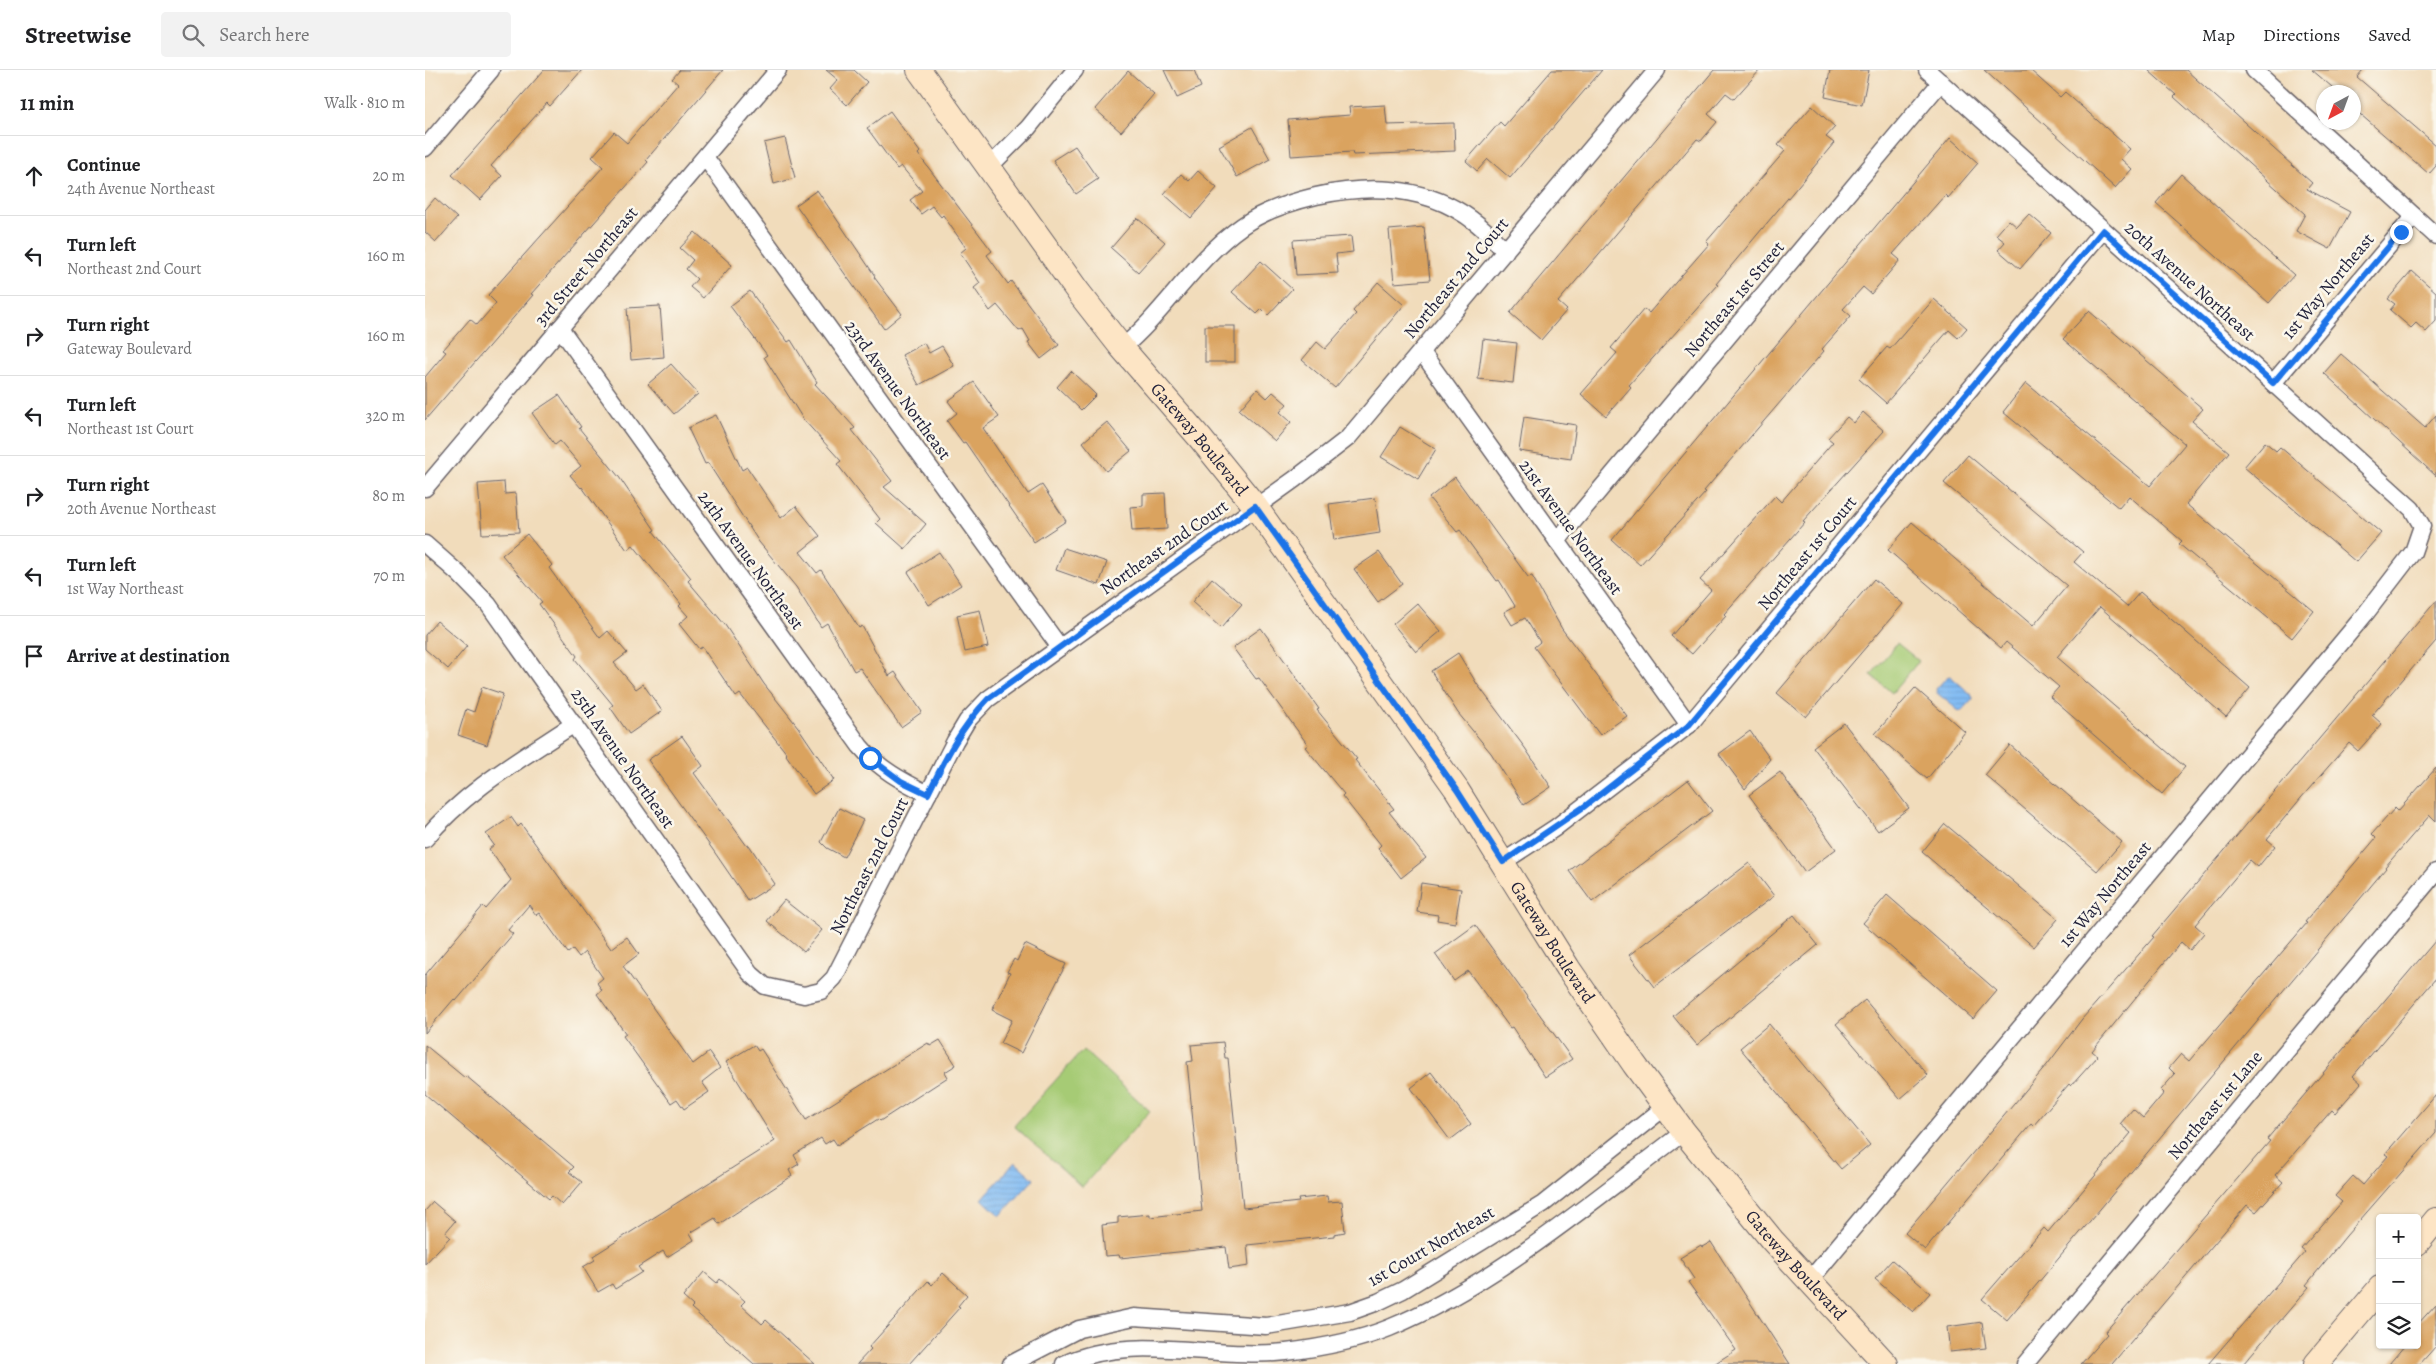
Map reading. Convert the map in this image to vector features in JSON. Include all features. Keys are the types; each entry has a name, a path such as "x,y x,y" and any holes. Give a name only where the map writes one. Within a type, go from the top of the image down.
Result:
{"main road":[{"name":"Gateway Boulevard","path":"919,70 1079,293 1122,348 1201,438 1255,506 1452,782 1578,984 1665,1107 1737,1198 1809,1281 1886,1364"},
{"path":"2421,1238 2436,1220"},
{"path":"2316,1364 2376,1293"}],"street":[{"path":"425,148 491,70"},
{"name":"3rd Street Northeast","path":"425,488 778,70"},
{"path":"989,167 1028,128 1075,70"},
{"name":"Northeast 2nd Court","path":"787,992 804,995 821,990 835,978 967,721 988,699 1059,646 1348,438 1657,70"},
{"name":"20th Avenue Northeast","path":"1927,70 2412,509 2422,526"},
{"path":"2254,70 2436,236"},
{"name":"Northeast 1st Street","path":"1557,541 1941,82"},
{"name":"23rd Avenue Northeast","path":"705,157 1059,646"},
{"path":"1122,348 1147,326 1211,252 1236,231 1257,218 1303,199 1336,192 1369,189 1401,190 1426,196 1450,205 1472,219 1505,252"},
{"name":"1st Way Northeast","path":"2273,383 2414,216"},
{"name":"Northeast 1st Court","path":"1503,862 1585,806 1689,725 2103,230"},
{"name":"24th Avenue Northeast","path":"560,328 860,746 886,772 928,794"},
{"name":"21st Avenue Northeast","path":"1421,351 1689,725"},
{"name":"1st Way Northeast","path":"1809,1281 2366,613 2413,552 2422,526"},
{"name":"25th Avenue Northeast","path":"425,544 467,580 488,604 751,972 765,986 787,992"},
{"path":"425,839 450,810 574,724"},
{"name":"Northeast 1st Lane","path":"2025,1364 2436,872"},
{"name":"1st Court Northeast","path":"1011,1364 1079,1330 1135,1317 1266,1326 1350,1312 1378,1302 1403,1290 1543,1204 1665,1107"},
{"path":"1064,1364 1095,1354 1135,1349 1284,1352 1346,1341 1387,1329 1445,1300 1499,1269 1684,1132"}],"green space":[{"path":"1897,643 1919,661 1892,693 1871,675"},
{"path":"1083,1050 1150,1111 1082,1187 1014,1126"}],"water":[{"path":"1950,676 1972,695 1973,699 1962,711 1959,711 1937,693 1936,689"},
{"path":"1015,1162 1034,1179 1000,1216 982,1199"}],"building":[{"path":"544,70 582,70 550,106 547,103 491,166 502,176 480,200 452,175"},
{"path":"680,70 723,70 646,160 648,162 531,294 533,295 425,420 425,377 446,352 443,350 470,319 477,325 496,303 488,295 603,167 592,157 614,132 627,143 678,84 672,79"},
{"path":"826,70 854,70 867,82 847,105 830,89 838,80"},
{"path":"1164,70 1194,70 1201,87 1177,98"},
{"path":"1552,70 1602,70 1510,178 1488,159 1477,171 1466,161 1500,122 1504,126"},
{"path":"1714,70 1760,70 1734,99 1726,93 1708,114 1717,122 1701,141 1697,139 1558,302 1567,310 1541,340 1510,313"},
{"path":"1830,70 1869,70 1862,105 1825,97"},
{"path":"1984,70 2030,70 2060,97 2065,92 2130,149 2121,159 2132,169 2115,188"},
{"path":"2148,70 2186,70 2312,183 2307,189 2350,212 2330,249 2296,231 2305,214 2174,97 2176,95"},
{"path":"2312,70 2363,70 2357,77 2436,145 2436,166 2429,174 2361,115 2361,85 2330,85"},
{"path":"1128,71 1154,94 1121,132 1095,109"},
{"path":"1385,105 1387,125 1454,123 1455,151 1353,155 1352,152 1291,156 1288,120 1350,115 1349,107"},
{"path":"1812,106 1835,127 1826,137 1834,143 1716,284 1718,285 1629,385 1631,387 1606,416 1581,394 1617,353 1611,348 1644,309 1649,313 1709,244 1706,242 1785,151 1778,145"},
{"path":"890,111 920,152 918,154 992,251 987,255 1008,284 1011,281 1059,345 1041,359 1028,342 1030,341 1023,329 1019,331 997,305 990,311 974,288 980,283 960,253 966,248 943,215 941,217 932,206 921,214 910,200 922,191 901,166 897,169 867,128"},
{"path":"1252,127 1270,159 1237,177 1219,146"},
{"path":"785,138 795,178 774,184 764,143"},
{"path":"1950,138 1978,163 1948,198 1945,195 1893,254 1900,260 1871,294 1863,287 1843,309 1851,316 1822,349 1824,351 1704,491 1706,492 1640,565 1612,540"},
{"path":"1075,146 1098,179 1076,194 1053,160"},
{"path":"1198,171 1217,188 1191,218 1164,194 1181,174 1189,181"},
{"path":"2181,174 2294,275 2269,303 2156,203"},
{"path":"817,190 874,277 902,314 884,329 796,205"},
{"path":"435,198 457,218 436,242 425,232 425,210"},
{"path":"2029,214 2051,233 2020,269 1998,250 2005,242 1996,235 2009,220 2017,227"},
{"path":"1137,218 1165,242 1138,272 1111,248"},
{"path":"1424,227 1430,280 1394,283 1389,230"},
{"path":"695,232 732,265 703,298 690,287 697,279 686,269 693,260 680,248"},
{"path":"1351,236 1353,252 1336,254 1338,273 1296,275 1293,240"},
{"path":"1261,261 1292,289 1268,315 1262,309 1257,314 1232,292"},
{"path":"2412,271 2436,292 2436,321 2426,332 2416,323 2411,328 2390,310 2395,304 2388,299"},
{"path":"1378,282 1404,305 1335,388 1302,360 1317,342 1325,349 1356,314 1353,311"},
{"path":"750,291 788,342 791,340 817,382 815,384 855,428 852,430 892,481 884,487 926,524 905,549 876,523 880,519 837,464 841,461 803,419 764,357 767,355 730,306"},
{"path":"1934,299 1967,328 1958,338 1949,330 1886,403 1859,379 1887,347 1890,349"},
{"path":"660,306 664,357 631,360 627,308"},
{"path":"2089,311 2203,409 2192,421 2229,452 2186,504 2314,611 2292,638 2179,544 2182,541 2129,496 2119,508 2003,412 2026,383 2150,486 2185,444 2063,339"},
{"path":"1205,326 1235,326 1235,362 1205,362"},
{"path":"1483,339 1517,343 1513,383 1478,379"},
{"path":"924,343 929,353 942,346 954,366 919,385 902,355"},
{"path":"2341,354 2425,428 2436,415 2436,476 2324,373"},
{"path":"671,364 698,394 674,414 648,384"},
{"path":"1071,371 1096,395 1081,410 1057,387"},
{"path":"974,382 999,417 983,428 1028,494 1042,485 1066,521 1034,542 965,442 963,443 947,421 957,413 948,401"},
{"path":"1257,389 1267,398 1273,392 1287,404 1280,412 1291,422 1275,441 1239,410"},
{"path":"559,395 581,427 579,428 619,477 655,530 653,531 691,578 688,581 725,625 764,684 798,727 834,780 814,794 787,754 740,694 736,697 702,647 699,649 679,624 688,616 679,606 681,604 633,545 627,550 582,487 570,475 581,466 560,441 555,445 532,413"},
{"path":"1863,412 1884,431 1803,521 1805,522 1724,614 1726,616 1692,654 1671,636 1711,590 1700,580 1775,496 1781,502 1833,442 1828,438 1847,417 1854,423"},
{"path":"716,415 742,470 747,467 781,518 796,506 820,536 800,552 817,573 821,570 859,628 862,626 889,676 895,672 922,712 901,727 860,668 854,671 827,623 821,627 796,587 759,542 708,463 705,464 688,428"},
{"path":"1524,417 1576,425 1571,459 1519,451"},
{"path":"1107,422 1131,451 1106,471 1083,442"},
{"path":"1400,427 1436,449 1418,479 1381,457"},
{"path":"2265,442 2276,451 2280,447 2381,533 2356,562 2244,467"},
{"path":"1968,455 2083,552 2074,562 2127,607 2140,592 2250,688 2226,717 2100,607 2057,657 2185,767 2162,794 2050,697 2059,687 2006,642 2001,648 1888,550 1912,522 2033,626 2067,586 1944,483"},
{"path":"1455,477 1528,577 1532,576 1562,629 1627,716 1600,735 1534,647 1540,642 1525,618 1512,625 1504,612 1515,606 1499,580 1497,581 1460,530 1457,532 1429,498"},
{"path":"504,482 505,494 516,493 519,532 482,534 478,484"},
{"path":"1165,493 1167,529 1132,531 1130,507 1143,506 1143,494"},
{"path":"1375,498 1380,533 1334,540 1329,504"},
{"path":"527,534 552,565 549,568 600,638 608,631 627,653 614,663 636,689 643,684 662,711 629,734 610,707 613,705 575,659 577,656 539,604 542,602 502,555"},
{"path":"1064,548 1107,562 1099,585 1056,570"},
{"path":"939,552 961,585 929,605 908,572"},
{"path":"1379,552 1402,584 1378,602 1354,569"},
{"path":"1212,578 1242,604 1221,628 1192,602"},
{"path":"1874,579 1903,604 1806,717 1777,693"},
{"path":"2436,601 2436,641 2372,715 2382,724 2358,751 2349,743 2301,798 2267,839 2275,846 2258,867 2250,860 2195,925 2204,933 2190,950 2181,942 2092,1051 2098,1056 2071,1086 2069,1084 2033,1126 2031,1124 1925,1250 1905,1233 2047,1065 2082,1019 2154,937 2152,936"},
{"path":"1417,603 1441,631 1416,652 1393,624"},
{"path":"980,610 988,647 965,652 957,615"},
{"path":"437,621 467,646 448,669 425,649 425,635"},
{"path":"1261,628 1319,709 1317,710 1394,809 1389,812 1426,858 1401,878 1378,848 1381,845 1342,796 1344,794 1305,747 1308,745 1259,678 1256,679 1233,648"},
{"path":"1458,653 1477,684 1525,748 1551,787 1524,805 1491,753 1458,713 1431,671"},
{"path":"482,687 503,694 487,745 458,735 466,709 474,712"},
{"path":"1915,688 1965,732 1927,779 1875,734"},
{"path":"1844,723 1909,808 1878,831 1813,747"},
{"path":"1750,731 1770,759 1745,789 1719,754"},
{"path":"682,736 703,766 694,773 747,846 749,845 775,884 748,901 648,760"},
{"path":"2010,745 2122,842 2097,871 1985,775"},
{"path":"2436,768 2436,821 2430,815 2385,867 2007,1320 1982,1299 2044,1228 2048,1232 2131,1133 2120,1124 2133,1109 2143,1118 2164,1093 2161,1090 2175,1074 2169,1068 2181,1054 2189,1061 2307,923 2305,922 2376,838 2372,834 2395,808 2398,811"},
{"path":"1780,772 1836,849 1805,872 1749,795"},
{"path":"1688,780 1712,811 1592,902 1569,871"},
{"path":"839,808 863,820 844,857 827,848 821,842"},
{"path":"511,817 518,827 521,824 611,949 627,937 639,954 623,966 693,1064 709,1052 720,1068 702,1082 709,1092 684,1109 677,1099 671,1103 623,1036 626,1034 597,994 602,990 597,983 603,978 585,952 579,957 573,949 568,953 539,913 536,915 529,905 508,930 513,934 456,1001 454,999 425,1033 425,975 483,906 486,909 511,880 489,849 494,845 486,834"},
{"path":"1945,824 2058,919 2034,947 1922,852"},
{"path":"1749,863 1774,896 1654,987 1629,955"},
{"path":"1421,883 1461,889 1455,923 1437,920 1438,915 1417,912"},
{"path":"1887,895 1997,991 1973,1019 1863,923"},
{"path":"784,900 822,930 804,952 767,921"},
{"path":"1794,915 1818,945 1697,1045 1673,1016"},
{"path":"1475,925 1572,1059 1545,1077 1512,1027 1510,1028 1468,971 1454,981 1435,954"},
{"path":"2436,940 2436,978 2353,1076 2361,1083 2335,1113 2332,1110 2275,1175 2283,1182 2256,1212 2247,1205 2112,1364 2081,1364 2107,1334 2105,1332 2270,1141 2267,1139"},
{"path":"1025,944 1066,964 1021,1053 1000,1043 1012,1020 992,1010 1010,973 1007,972 1014,959 1017,961"},
{"path":"1865,1000 1928,1075 1900,1099 1836,1024"},
{"path":"1769,1024 1870,1145 1841,1169 1740,1048"},
{"path":"940,1040 956,1065 945,1072 948,1077 880,1121 878,1119 837,1145 833,1139 825,1144 821,1138 794,1155 799,1164 789,1170 792,1176 719,1224 715,1218 690,1233 694,1240 667,1257 663,1251 638,1267 642,1272 615,1289 612,1284 598,1292 583,1267 595,1260 593,1256 775,1141 726,1062 754,1045 758,1051 761,1049 806,1120 928,1043 930,1046"},
{"path":"1223,1042 1225,1058 1228,1058 1243,1208 1299,1202 1298,1199 1327,1196 1328,1202 1342,1201 1345,1232 1334,1234 1334,1236 1247,1245 1249,1266 1229,1269 1226,1247 1120,1258 1119,1255 1105,1256 1102,1225 1118,1223 1118,1217 1150,1214 1150,1217 1202,1211 1187,1062 1193,1061 1191,1045"},
{"path":"425,1045 465,1078 466,1076 574,1167 569,1172 582,1182 562,1205 552,1196 549,1199 425,1094"},
{"path":"1431,1072 1471,1124 1450,1140 1411,1088"},
{"path":"2436,1095 2436,1133 2346,1236 2306,1285 2309,1287 2243,1364 2208,1364 2305,1252 2301,1249 2342,1202 2335,1196 2353,1176 2363,1185 2388,1156 2385,1154"},
{"path":"433,1202 455,1221 445,1233 450,1237 425,1264 425,1211"},
{"path":"1711,1242 1790,1364 1714,1364 1736,1350 1688,1282 1694,1279 1680,1258 1701,1245 1702,1247"},
{"path":"1892,1260 1930,1293 1913,1312 1875,1279"},
{"path":"704,1272 717,1283 720,1279 745,1301 741,1305 762,1324 766,1320 815,1364 754,1364 691,1308 693,1306 683,1297"},
{"path":"943,1273 967,1295 958,1306 960,1307 909,1364 857,1364 871,1349 869,1347 928,1281 932,1285"},
{"path":"2436,1304 2436,1346 2420,1364 2389,1364 2402,1349 2421,1349 2421,1321"},
{"path":"1982,1322 1986,1348 1950,1352 1947,1327"}],"route":[{"path":"870,758 886,772 928,794 967,721 988,699 1255,506 1457,790 1503,862 1585,806 1689,725 2103,230 2273,383 2401,232"}]}
